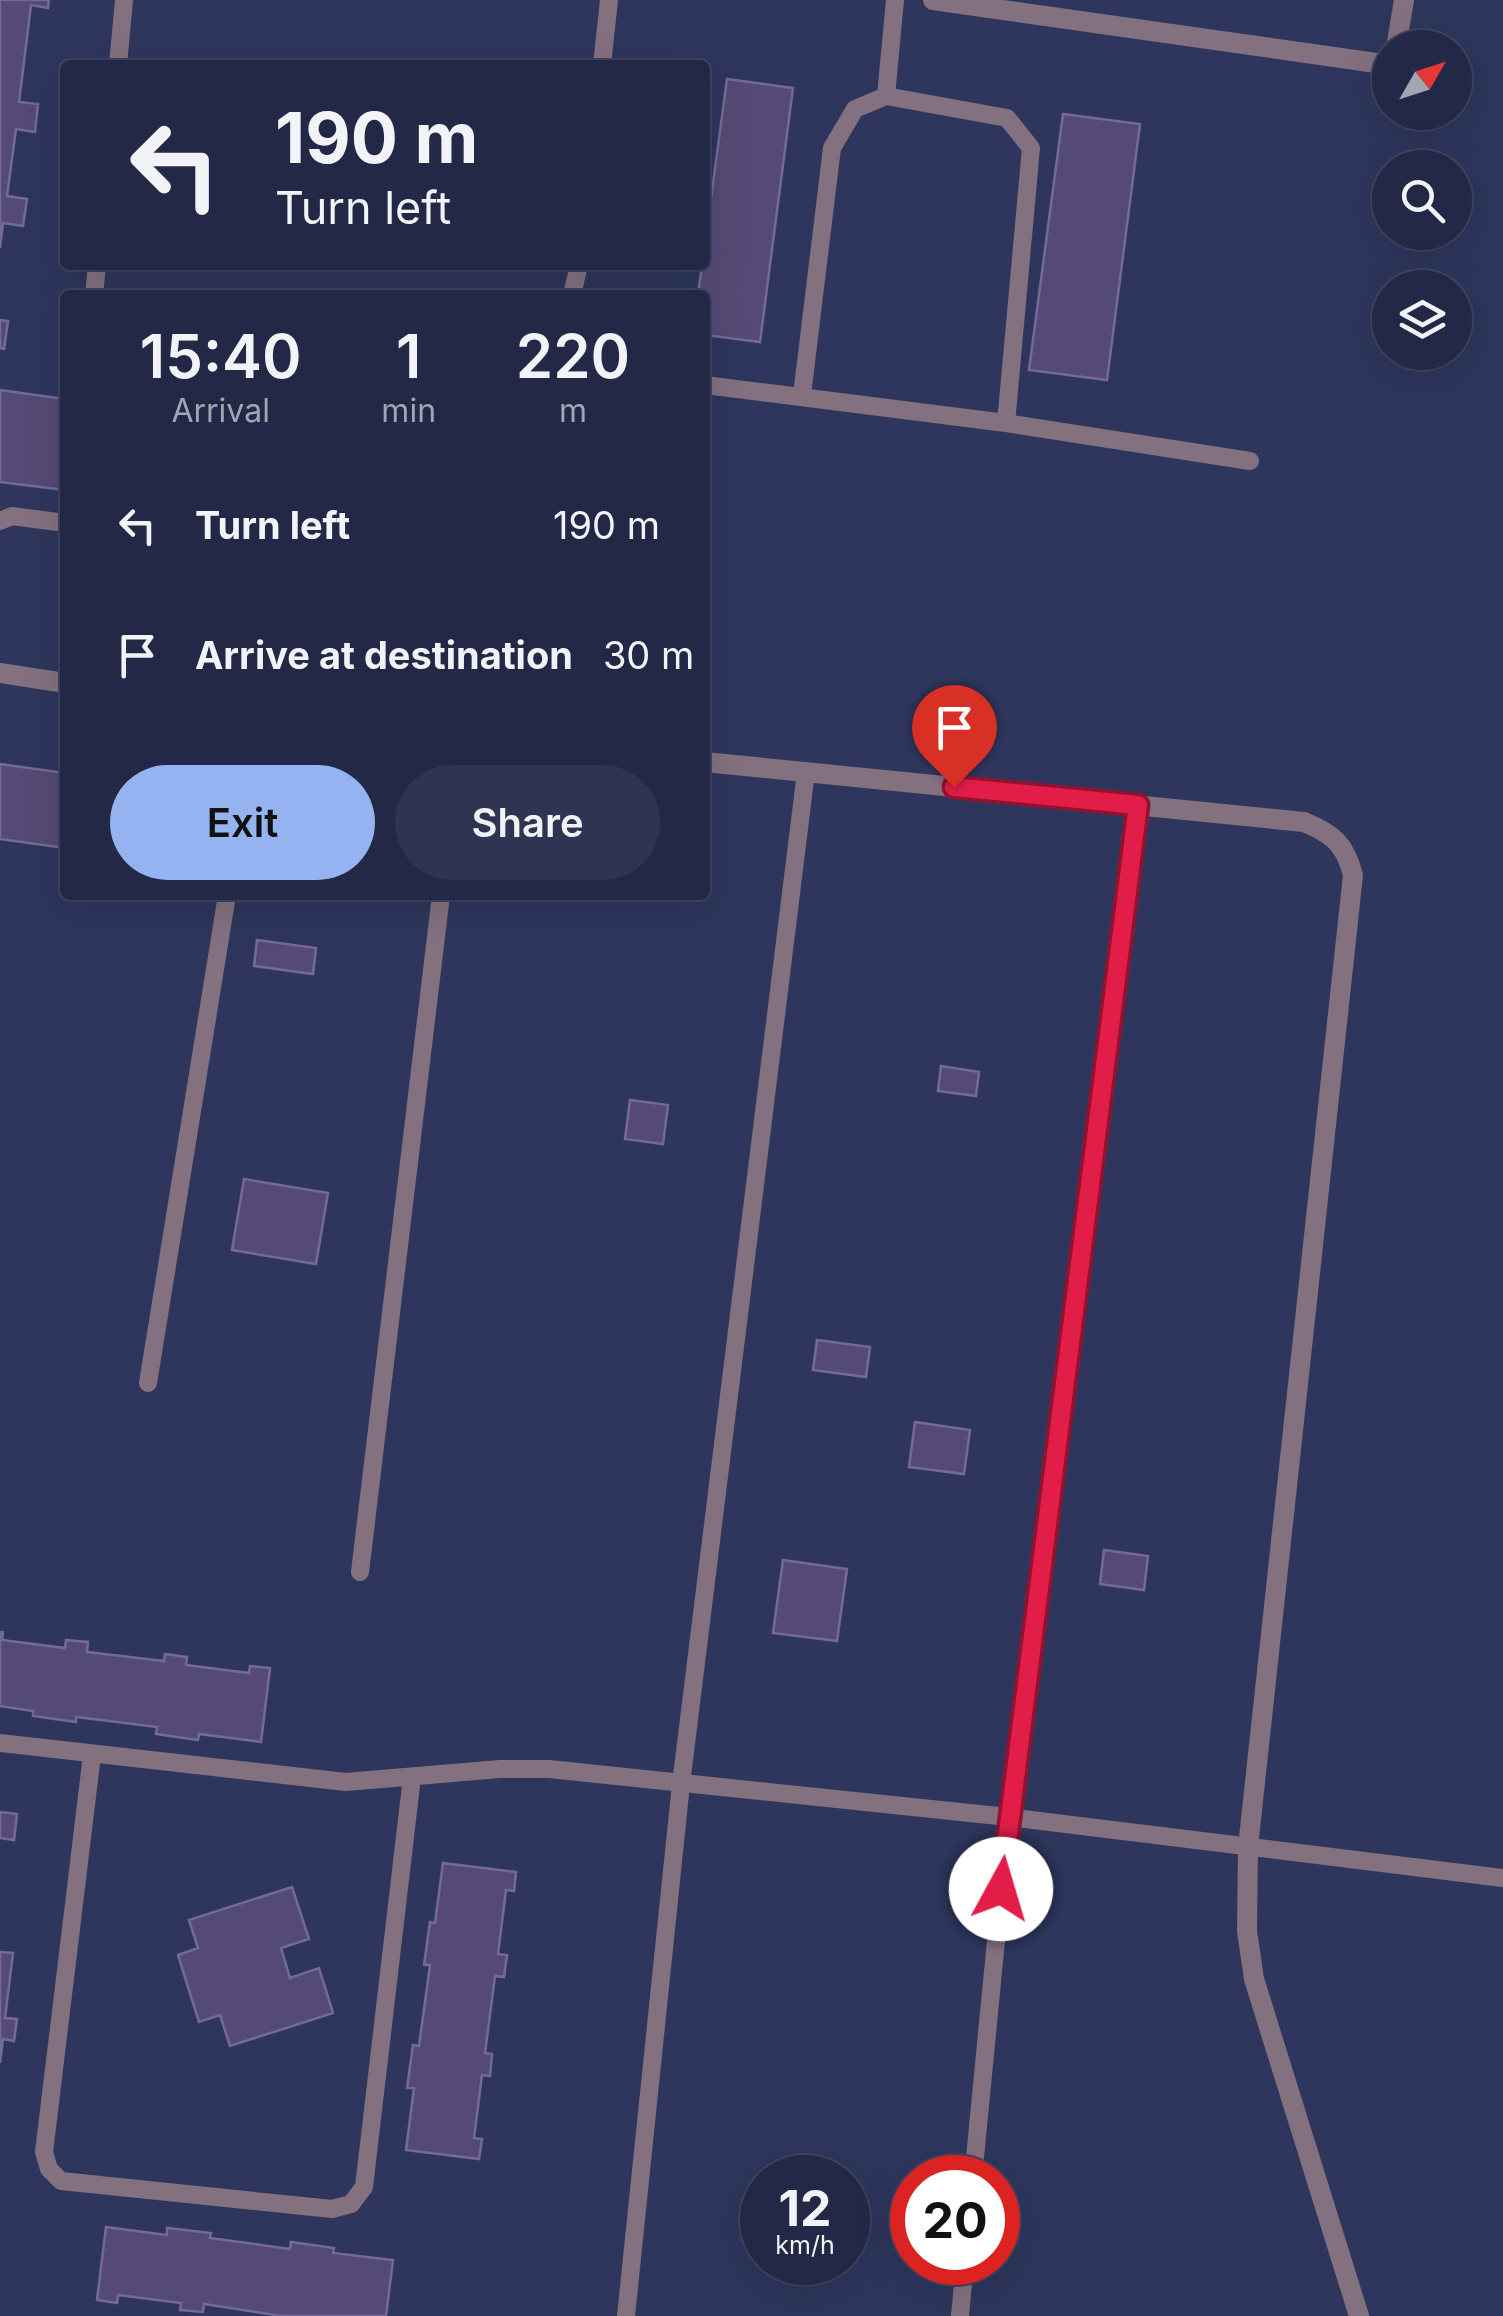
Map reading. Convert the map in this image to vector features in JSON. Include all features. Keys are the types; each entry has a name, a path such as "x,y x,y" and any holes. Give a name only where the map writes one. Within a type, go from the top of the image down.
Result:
{"street":[{"path":"933,0 1372,61"},
{"path":"1399,30 1404,0"},
{"path":"0,674 60,682"},
{"path":"710,762 1304,822 1331,833 1347,852 1353,874 1248,1847 1247,1930 1254,1979 1359,2316"}],"lane":[{"path":"118,60 124,0"},
{"path":"603,60 609,0"},
{"path":"886,96 895,0"},
{"path":"802,395 832,148 855,109 886,96 1007,118 1030,148 1006,423"},
{"path":"710,386 1006,423 1250,461"},
{"path":"0,521 12,516 60,521"},
{"path":"626,2316 681,1784 806,772"},
{"path":"975,2155 1008,1817 1138,805"},
{"path":"148,1383 226,900"},
{"path":"360,1572 440,900"},
{"path":"0,1743 346,1782 500,1769 548,1769 1008,1817 1503,1878"},
{"path":"92,1756 44,2152 49,2169 62,2180 332,2210 351,2204 364,2187 412,1777"},
{"path":"960,2316 963,2285"}],"building":[{"path":"0,0 49,0 48,8 31,5 19,102 38,104 35,132 16,129 7,196 27,199 23,226 3,223 0,248"},
{"path":"727,79 793,88 760,342 710,336 710,290 699,290 701,270 710,270 710,206"},
{"path":"1063,114 1140,124 1107,380 1029,370"},
{"path":"0,320 8,321 4,349 0,348"},
{"path":"0,390 60,398 60,489 0,482"},
{"path":"0,764 60,772 60,847 0,839"},
{"path":"257,940 316,948 313,974 254,966"},
{"path":"941,1066 979,1072 976,1096 938,1091"},
{"path":"630,1100 668,1105 663,1144 625,1139"},
{"path":"244,1179 328,1193 316,1264 232,1250"},
{"path":"817,1340 870,1347 866,1377 813,1370"},
{"path":"915,1422 970,1430 964,1474 909,1467"},
{"path":"1104,1550 1148,1556 1144,1590 1100,1584"},
{"path":"783,1560 847,1569 837,1641 773,1633"},
{"path":"0,1632 2,1640 65,1648 66,1640 88,1642 87,1652 164,1661 165,1654 187,1657 186,1665 249,1673 250,1666 270,1668 261,1742 199,1734 198,1740 156,1734 157,1727 76,1717 76,1722 0,1706"},
{"path":"0,1812 17,1814 14,1840 0,1838"},
{"path":"443,1863 516,1872 514,1891 506,1890 498,1954 507,1955 504,1977 495,1976 485,2053 492,2054 490,2076 482,2075 474,2138 482,2139 479,2159 406,2150 414,2088 407,2088 413,2045 419,2046 430,1965 424,1965 430,1922 435,1923"},
{"path":"292,1887 309,1939 281,1948 290,1978 319,1968 333,2013 230,2046 220,2015 199,2022 178,1955 198,1948 189,1920"},
{"path":"0,1952 13,1953 5,2018 17,2019 14,2041 3,2039 0,2063"},
{"path":"106,2227 167,2235 167,2228 211,2233 210,2238 290,2249 291,2242 334,2248 333,2253 393,2260 386,2316 281,2316 204,2304 203,2312 180,2310 181,2303 118,2295 117,2303 97,2300"}],"route":[{"path":"954,787 1138,805 1001,1889"}]}
